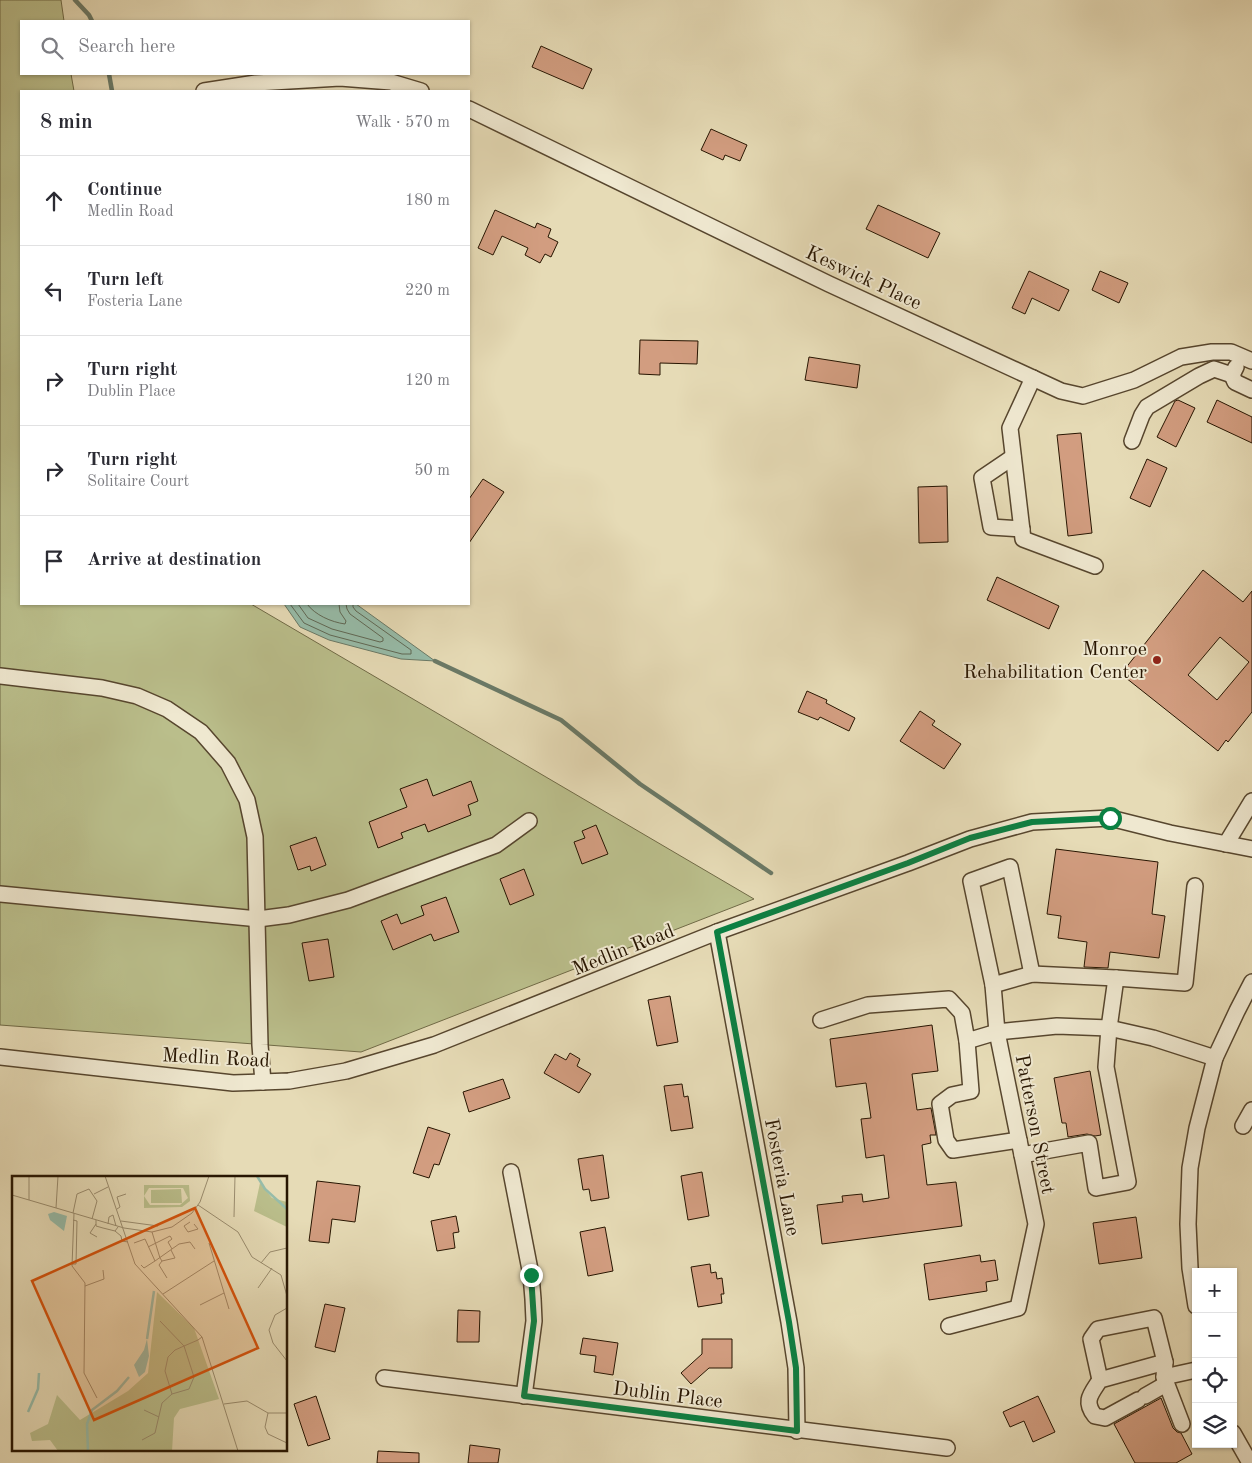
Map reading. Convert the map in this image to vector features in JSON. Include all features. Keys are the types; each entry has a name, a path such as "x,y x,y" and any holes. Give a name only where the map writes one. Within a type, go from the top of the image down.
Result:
{"street":[{"path":"210,90 256,83 340,78 391,82 418,90"},
{"name":"Keswick Place","path":"470,109 829,284 1061,391 1083,396 1134,380 1181,357 1212,352 1231,352 1246,359"},
{"path":"1232,375 1246,359"},
{"path":"1132,441 1142,415 1148,407 1214,369 1232,375"},
{"path":"1232,375 1234,382 1252,390"},
{"path":"1033,378 1010,428 1023,539 1095,566"},
{"path":"1013,457 982,478 991,527 1022,529"},
{"path":"0,676 102,688 137,696 167,709 201,732 228,764 247,800 256,837 260,1045 263,1082"},
{"path":"1226,844 1252,801"},
{"name":"Medlin Road","path":"0,1058 233,1083 289,1081 346,1071 434,1045 717,932 908,863 970,838 1032,822 1110,818 1170,833 1252,849"},
{"path":"0,894 258,919 289,915 348,900 496,845 529,821"},
{"name":"Patterson Street","path":"949,1326 1018,1308 1036,1224 997,1032 993,985 971,881 1010,867 1032,974"},
{"path":"993,985 1032,974 1185,983 1195,886"},
{"name":"Fosteria Lane","path":"717,932 789,1322 796,1368 797,1431"},
{"path":"1022,1155 1089,1143 1096,1188 1128,1182 1106,1067 1116,978"},
{"path":"1192,1281 1188,1224 1190,1168 1197,1128 1215,1058 1248,999 1252,982"},
{"path":"821,1020 868,1006 949,999 962,1013 967,1041 971,1091 952,1095 940,1104 946,1140 953,1150 1019,1140"},
{"path":"967,1041 997,1032 1057,1026 1109,1028 1152,1038 1215,1058"},
{"path":"1243,1126 1252,1110"},
{"path":"511,1172 531,1275 533,1299 534,1321 524,1396"},
{"path":"1100,1380 1091,1339 1098,1329 1154,1318 1166,1362 1165,1381 1182,1424"},
{"path":"1166,1362 1100,1380 1088,1397 1089,1409 1095,1416 1105,1418 1142,1398 1165,1381 1192,1371"},
{"name":"Dublin Place","path":"384,1378 797,1431 947,1448"},
{"path":"1237,1440 1250,1463"}],"shaded area":[{"path":"0,0 61,0 64,20 20,20 20,75 71,75 74,90 20,90 20,605 253,605 754,899 361,1052 0,1025"}],"water":[{"path":"285,605 357,605 435,661 401,659 329,640 300,627"}],"building":[{"path":"541,46 592,69 583,89 532,67"},
{"path":"711,129 747,145 740,161 725,155 723,160 701,150"},
{"path":"878,205 940,233 928,258 866,229"},
{"path":"495,210 535,228 537,223 551,229 548,237 558,242 551,257 545,254 540,263 525,255 528,248 502,236 493,255 478,248"},
{"path":"1029,271 1069,290 1059,311 1032,298 1025,314 1012,308"},
{"path":"1100,271 1128,283 1119,303 1092,290"},
{"path":"640,340 698,341 697,364 660,363 660,375 639,374"},
{"path":"809,357 860,365 857,388 805,380"},
{"path":"1178,400 1195,408 1176,447 1157,437 1175,401"},
{"path":"1217,400 1252,417 1252,443 1207,422"},
{"path":"1081,433 1092,533 1068,536 1057,435"},
{"path":"1147,459 1167,468 1150,507 1130,498"},
{"path":"483,479 504,492 470,542 470,498"},
{"path":"947,486 948,542 919,543 918,487"},
{"name":"Monroe Rehabilitation Center","path":"1203,570 1243,602 1252,591 1252,712 1228,742 1226,740 1218,751 1121,674","holes":["1220,637 1249,662 1217,700 1188,675"]},
{"path":"997,577 1059,606 1049,629 987,600"},
{"path":"807,691 827,700 826,703 855,718 849,731 820,717 818,720 798,712"},
{"path":"920,711 935,721 932,725 961,744 944,769 900,741"},
{"path":"427,779 433,796 471,781 478,801 468,805 471,815 428,832 425,824 401,833 403,838 378,848 369,822 407,807 400,789"},
{"path":"596,825 608,854 582,864 574,842 585,838 582,831"},
{"path":"316,837 326,865 311,871 310,866 298,870 290,846"},
{"path":"1056,849 1158,862 1152,914 1165,916 1159,958 1110,952 1108,968 1084,967 1087,942 1058,938 1061,916 1047,914"},
{"path":"524,869 534,895 510,905 500,879"},
{"path":"446,897 459,932 434,941 431,934 393,950 381,921 397,914 401,924 424,915 421,906"},
{"path":"328,939 334,977 309,981 302,943"},
{"path":"670,996 678,1042 657,1046 648,1000"},
{"path":"932,1025 938,1071 912,1074 917,1110 931,1108 936,1135 930,1135 931,1143 922,1145 927,1185 956,1182 962,1226 822,1244 817,1205 843,1202 842,1196 862,1194 863,1202 889,1198 884,1155 866,1158 861,1119 871,1118 866,1083 836,1087 830,1039"},
{"path":"570,1053 580,1059 577,1066 591,1074 579,1093 544,1073 555,1054 566,1060"},
{"path":"1090,1071 1101,1135 1087,1134 1068,1137 1066,1123 1062,1123 1054,1078"},
{"path":"503,1079 510,1098 469,1112 463,1092"},
{"path":"682,1084 684,1097 688,1096 693,1128 671,1131 664,1086"},
{"path":"428,1127 450,1134 439,1165 434,1164 429,1178 413,1173"},
{"path":"603,1155 609,1198 591,1201 589,1189 583,1190 578,1159"},
{"path":"702,1172 709,1216 688,1220 681,1176"},
{"path":"317,1181 360,1186 355,1222 332,1219 329,1243 309,1241"},
{"path":"456,1216 459,1232 453,1233 455,1248 437,1251 431,1221"},
{"path":"1136,1217 1142,1258 1099,1264 1093,1223"},
{"path":"605,1227 613,1271 588,1276 580,1232"},
{"path":"980,1255 981,1262 995,1260 998,1280 986,1282 987,1291 929,1300 924,1264"},
{"path":"710,1264 711,1273 716,1272 717,1279 722,1278 724,1294 721,1294 722,1303 698,1307 691,1267"},
{"path":"325,1304 345,1308 335,1352 315,1347"},
{"path":"458,1310 480,1311 479,1342 457,1342"},
{"path":"583,1338 618,1343 613,1375 594,1372 596,1356 580,1354"},
{"path":"702,1339 732,1339 732,1368 709,1368 691,1384 681,1373 702,1354"},
{"path":"316,1396 330,1439 308,1446 294,1404"},
{"path":"1038,1396 1055,1432 1033,1442 1024,1421 1010,1427 1003,1412"},
{"path":"1161,1398 1173,1428 1181,1433 1192,1454 1176,1463 1135,1463 1114,1424"},
{"path":"470,1445 500,1449 498,1463 468,1463"},
{"path":"378,1451 419,1453 419,1463 377,1463"}],"waterway":[{"path":"75,0 92,20"},
{"path":"109,75 112,90"},
{"path":"435,661 561,720 640,784 771,873"}],"place":[{"name":"Monroe Rehabilitation Center","path":"1157,660"}],"route":[{"path":"531,1275 534,1321 524,1396 797,1431 796,1368 789,1322 717,932 908,863 970,838 1032,822 1110,818"}]}
